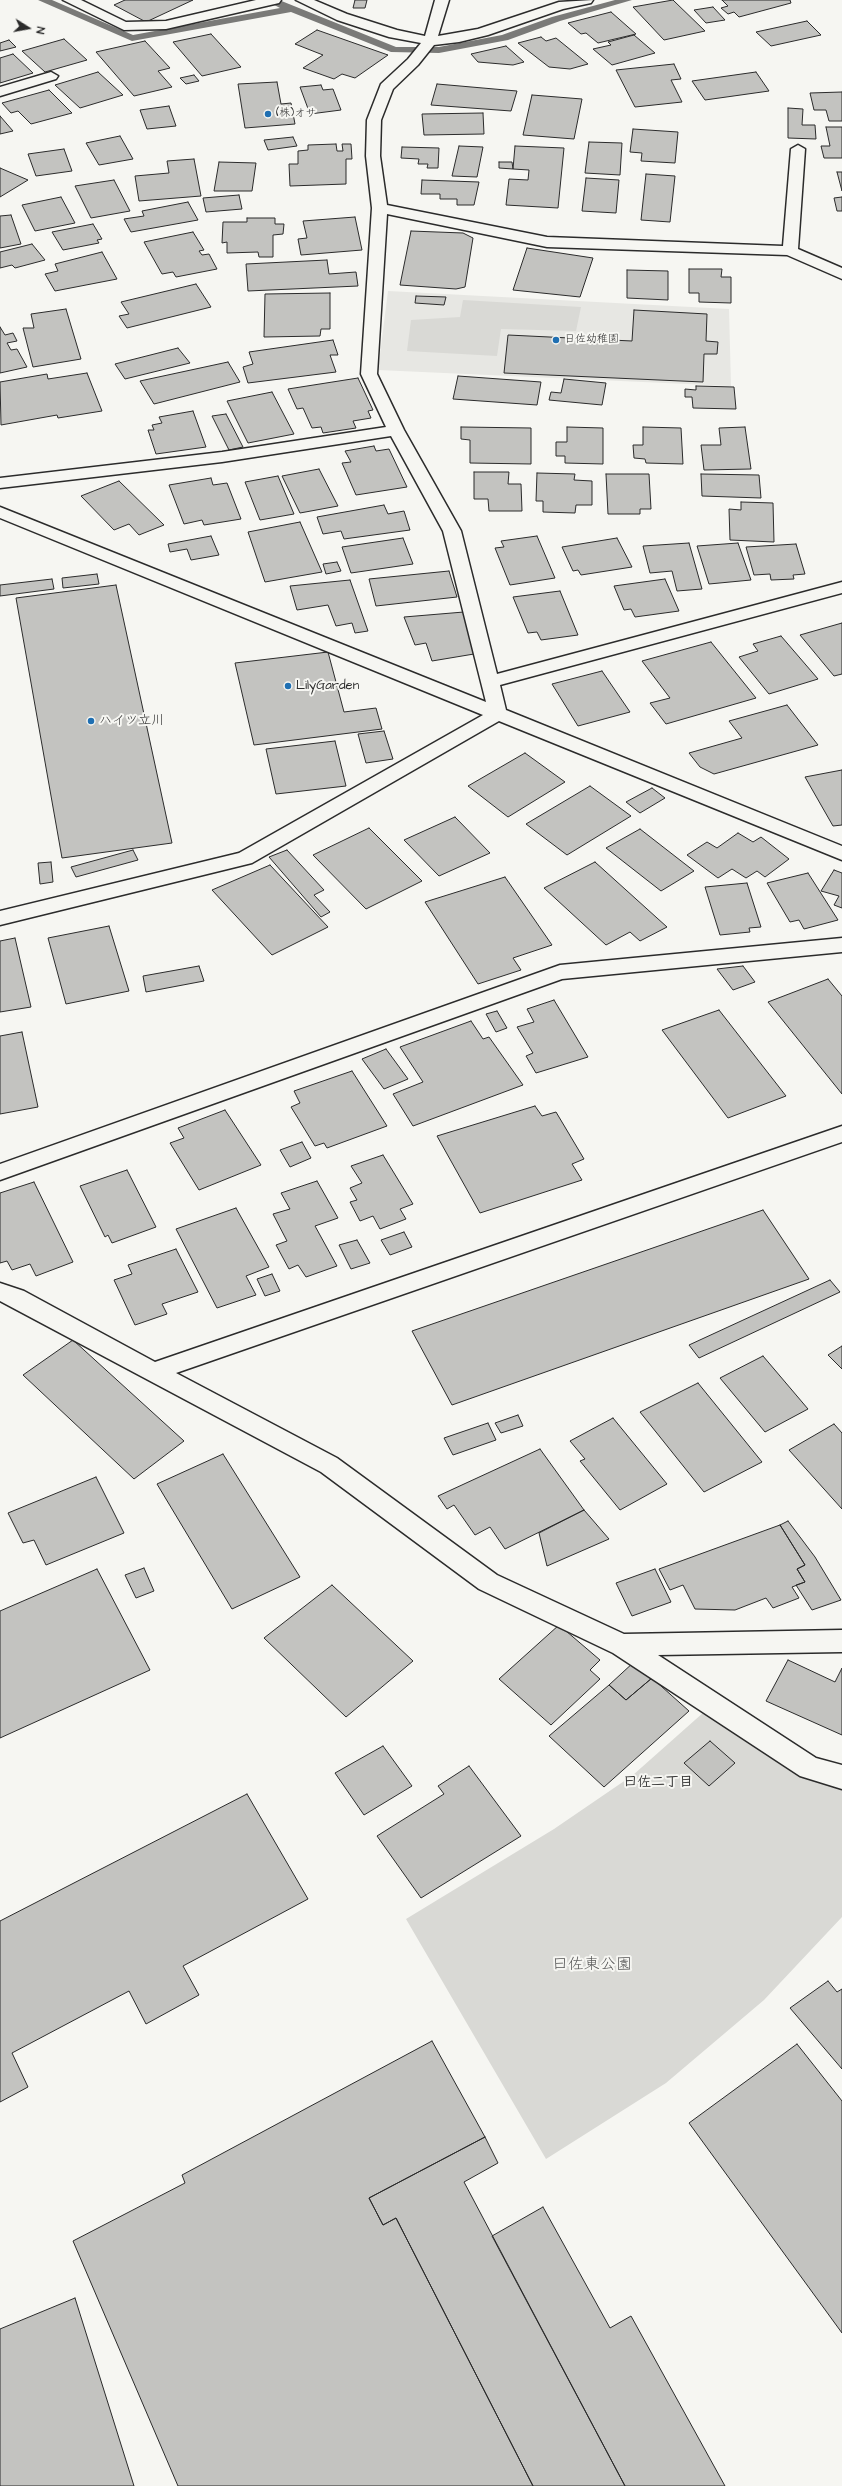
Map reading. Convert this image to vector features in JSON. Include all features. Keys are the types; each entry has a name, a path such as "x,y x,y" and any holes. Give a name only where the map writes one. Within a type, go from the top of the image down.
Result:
{"street":[{"path":"70,0 124,26 166,25 254,6 274,0"},
{"path":"303,0 342,17 394,34 430,40 459,38 483,32 559,6 586,0"},
{"path":"442,0 430,40 413,62 386,88 374,120 373,156 380,208 369,374 396,430 452,531 498,714"},
{"path":"0,92 51,76"},
{"path":"790,250 798,149"},
{"path":"380,208 547,242 790,250 842,274"},
{"path":"0,483 222,458 396,430"},
{"path":"0,512 842,853"},
{"path":"490,682 842,587"},
{"path":"0,918 245,858 498,714"},
{"path":"0,1172 560,972 842,945"},
{"path":"153,1372 842,1134"},
{"path":"0,1292 16,1297 153,1372 329,1465 488,1582 622,1645 809,1768 842,1777"},
{"path":"622,1645 842,1641"}],"shaded area":[{"name":"日佐幼稚園","path":"388,291 729,309 731,386 378,370"}],"green space":[{"path":"463,300 581,307 576,331 501,329 497,356 407,351 411,320 460,317"},
{"name":"曰佐東公園","path":"704,1712 842,1789 842,1917 764,2000 666,2083 546,2159 406,1919 554,1829 633,1775"}],"building":[{"path":"125,0 193,0 146,22 114,5"},
{"path":"355,0 367,0 365,8 353,8"},
{"path":"673,0 705,31 664,40 633,7"},
{"path":"722,0 790,0 791,3 739,17 734,12 728,14 721,8 728,6"},
{"path":"713,7 725,20 706,23 694,10"},
{"path":"611,12 636,34 598,43 586,33 581,34 568,23"},
{"path":"807,21 821,35 771,46 756,32"},
{"path":"317,30 388,55 355,78 342,74 334,79 303,68 323,55 295,44"},
{"path":"211,34 241,67 202,76 173,42"},
{"path":"634,35 655,53 612,65 593,49 611,45 608,42"},
{"path":"541,37 546,41 556,38 588,64 570,69 549,67 518,43"},
{"path":"64,39 87,60 45,72 22,51"},
{"path":"9,40 16,47 0,51 0,43"},
{"path":"145,41 170,68 158,71 172,87 134,96 96,52"},
{"path":"506,46 524,62 513,65 478,62 471,54"},
{"path":"13,54 33,73 0,83 0,58"},
{"path":"674,64 681,79 671,80 682,102 635,107 616,70"},
{"path":"98,72 123,95 80,108 55,85"},
{"path":"756,72 769,91 705,100 692,81"},
{"path":"194,75 199,81 186,84 180,78"},
{"name":"(株)オサ","path":"277,82 281,104 291,103 295,124 245,128 238,84"},
{"path":"437,84 517,91 511,111 431,105"},
{"path":"321,85 323,90 333,89 341,110 310,114 300,87"},
{"path":"49,90 72,113 31,124 18,111 11,113 2,103"},
{"path":"842,92 842,121 829,121 826,110 814,110 810,93"},
{"path":"532,95 582,99 574,139 523,135"},
{"path":"169,106 176,126 147,129 140,110"},
{"path":"788,108 803,109 802,125 815,125 816,139 788,138"},
{"path":"483,113 484,134 424,135 422,114"},
{"path":"0,116 13,131 0,134"},
{"path":"826,127 842,127 842,158 824,158 821,146 830,146"},
{"path":"633,129 678,132 675,163 641,161 642,153 630,152"},
{"path":"120,136 133,159 99,165 86,143"},
{"path":"293,137 297,146 268,150 264,140"},
{"path":"589,142 622,143 620,175 585,173"},
{"path":"336,144 337,151 343,151 342,144 351,144 352,159 346,159 346,184 290,186 289,164 298,164 298,151 308,150 308,145"},
{"path":"459,146 483,147 477,177 452,176"},
{"path":"515,146 564,148 558,208 506,205 509,179 528,180 529,170 513,169"},
{"path":"402,147 439,148 438,168 427,168 428,164 418,164 419,159 401,158"},
{"path":"64,149 72,171 36,176 28,154"},
{"path":"194,159 201,196 139,201 135,176 169,173 167,161"},
{"path":"219,162 256,163 252,191 214,191"},
{"path":"499,162 512,162 513,169 499,168"},
{"path":"0,168 28,180 0,197"},
{"path":"837,172 842,172 842,191"},
{"path":"646,174 675,176 670,222 641,220"},
{"path":"586,178 619,180 616,213 582,211"},
{"path":"114,180 130,211 91,218 75,186"},
{"path":"422,180 479,182 474,205 457,205 457,199 440,199 440,194 421,194"},
{"path":"239,195 242,209 206,212 203,198"},
{"path":"61,197 75,223 35,231 22,205"},
{"path":"842,197 842,211 837,211 834,198"},
{"path":"188,202 198,220 131,232 124,219 144,216 142,211"},
{"path":"11,215 21,244 0,248 0,216"},
{"path":"355,217 362,250 301,255 298,239 307,238 303,221"},
{"path":"247,218 275,218 275,224 284,224 283,234 273,235 273,257 259,257 258,252 227,253 227,242 222,243 223,222 247,222"},
{"path":"93,224 102,239 97,240 99,243 63,250 52,232"},
{"path":"411,231 463,233 473,238 465,287 456,289 400,285"},
{"path":"193,232 204,250 199,251 202,255 209,254 217,269 176,277 173,272 162,274 144,242"},
{"path":"32,244 45,260 15,268 12,265 0,268 0,252"},
{"path":"527,248 593,258 580,297 513,290"},
{"path":"102,252 117,279 55,291 45,274 58,271 55,264"},
{"path":"327,260 329,274 356,272 358,286 248,291 246,264"},
{"path":"689,269 722,269 721,277 731,277 731,303 699,302 699,293 689,293"},
{"path":"627,270 668,271 668,300 627,298"},
{"path":"196,284 211,307 127,328 119,316 129,314 121,302"},
{"path":"330,293 330,329 321,329 320,336 264,337 265,294"},
{"path":"416,296 446,297 444,305 415,303"},
{"path":"66,309 81,359 33,367 23,328 34,328 31,314"},
{"path":"634,310 707,314 706,341 718,342 717,354 704,354 703,382 504,373 508,335 632,341"},
{"path":"0,327 5,335 13,333 17,341 7,343 11,350 17,349 27,367 0,373"},
{"path":"333,340 338,355 330,355 336,372 248,383 243,367 253,364 249,352"},
{"path":"178,348 190,363 125,379 115,364"},
{"path":"228,362 240,382 154,404 140,381"},
{"path":"87,373 102,411 58,418 57,415 1,425 0,382 47,374 48,379"},
{"path":"458,376 541,382 537,405 453,399"},
{"path":"358,378 373,410 368,411 371,418 353,421 356,428 323,433 321,427 312,428 303,408 297,409 288,389"},
{"path":"564,379 606,383 602,405 549,400 551,392 561,393"},
{"path":"696,386 734,387 736,409 693,408 692,397 685,397 685,389 696,390"},
{"path":"272,392 294,434 248,443 227,401"},
{"path":"193,411 206,447 156,454 148,430 154,430 152,425 162,423 159,417"},
{"path":"226,414 243,447 229,450 212,416"},
{"path":"461,427 531,428 531,464 470,463 470,440 461,439"},
{"path":"567,427 603,428 603,464 565,463 565,456 556,456 556,442 567,442"},
{"path":"643,427 681,428 683,464 646,463 645,459 634,458 633,445 643,445"},
{"path":"745,427 751,469 704,470 701,445 721,445 719,428"},
{"path":"374,446 376,451 389,449 407,487 356,495 342,463 351,462 345,451"},
{"path":"319,469 338,506 300,513 282,476"},
{"path":"474,472 509,472 508,484 521,484 522,511 489,511 488,499 474,499"},
{"path":"537,473 575,474 574,480 592,481 592,505 576,505 575,513 543,512 543,501 536,501"},
{"path":"606,474 649,474 651,509 640,509 640,514 608,514"},
{"path":"701,474 759,475 761,498 702,496"},
{"path":"278,476 294,514 260,520 245,482"},
{"path":"211,478 213,485 227,483 241,519 204,525 202,520 184,524 169,485"},
{"path":"119,481 164,525 139,535 129,524 114,530 81,496"},
{"path":"741,502 773,503 774,542 730,540 729,509 741,510"},
{"path":"384,505 388,514 404,511 410,530 344,539 341,531 323,534 317,517"},
{"path":"300,522 322,572 265,582 248,532"},
{"path":"211,536 219,555 191,560 187,549 170,552 168,544"},
{"path":"537,536 555,578 510,585 495,548 504,547 501,541"},
{"path":"403,538 413,564 351,573 342,547"},
{"path":"617,538 632,567 581,575 578,570 573,571 562,547"},
{"path":"689,543 702,589 677,591 672,571 650,573 643,546"},
{"path":"738,543 751,580 709,584 697,546"},
{"path":"796,544 805,574 793,575 794,579 771,580 770,574 754,575 746,547"},
{"path":"337,562 341,571 326,574 323,564"},
{"path":"449,571 457,597 376,606 369,579"},
{"path":"97,574 99,584 63,588 62,578"},
{"path":"52,579 54,589 0,596 0,585"},
{"path":"665,579 679,611 635,617 631,609 624,610 614,586"},
{"path":"350,580 368,631 355,633 352,623 336,626 328,605 297,610 290,586"},
{"name":"ハイツ立川","path":"116,585 172,843 62,858 16,598"},
{"path":"560,591 578,635 541,640 537,632 528,633 513,597"},
{"path":"464,612 480,653 432,661 426,643 415,645 404,617"},
{"path":"842,623 842,674 834,676 800,635"},
{"path":"781,636 818,679 769,694 739,657 758,651 753,644"},
{"path":"711,642 756,698 666,724 650,703 670,698 642,661"},
{"name":"LilyGarden","path":"328,652 344,712 376,708 382,729 254,745 235,663"},
{"path":"602,671 630,712 578,726 552,684"},
{"path":"787,705 818,745 714,774 700,767 689,753 742,738 729,721"},
{"path":"384,731 393,759 366,763 358,734"},
{"path":"335,741 346,786 276,794 266,749"},
{"path":"525,753 565,782 508,817 468,786"},
{"path":"842,770 842,825 833,826 805,777"},
{"path":"590,786 631,816 567,855 526,824"},
{"path":"652,788 665,798 640,813 626,802"},
{"path":"455,817 490,853 439,876 404,840"},
{"path":"369,828 422,881 366,909 313,855"},
{"path":"640,829 694,871 661,891 606,848"},
{"path":"738,833 753,842 761,837 789,859 765,877 757,871 746,878 732,869 718,878 687,855 707,842 717,848"},
{"path":"133,850 138,860 76,877 71,867"},
{"path":"287,850 324,890 314,895 330,912 321,917 269,857"},
{"path":"51,862 53,882 40,884 38,863"},
{"path":"595,862 667,927 640,941 630,932 606,945 544,888"},
{"path":"270,865 328,927 272,955 212,890"},
{"path":"834,870 842,873 842,908 834,905 839,896 821,891"},
{"path":"808,873 838,920 804,929 799,920 790,922 767,883"},
{"path":"505,877 552,945 513,958 521,970 478,984 425,902"},
{"path":"747,883 761,927 749,928 750,932 720,935 705,887"},
{"path":"109,926 129,991 66,1004 48,938"},
{"path":"15,938 31,1007 0,1012 0,941"},
{"path":"199,966 204,981 146,992 143,976"},
{"path":"743,966 755,982 733,990 717,969"},
{"path":"828,979 842,996 842,1094 768,1002"},
{"path":"554,1000 588,1057 536,1073 526,1056 533,1053 517,1027 534,1022 527,1009"},
{"path":"719,1010 786,1096 728,1118 662,1030"},
{"path":"497,1011 507,1028 496,1032 486,1014"},
{"path":"471,1021 483,1039 489,1037 523,1085 413,1126 393,1094 423,1082 400,1047"},
{"path":"22,1032 38,1107 0,1114 0,1036"},
{"path":"386,1049 408,1079 384,1089 362,1059"},
{"path":"352,1071 387,1126 327,1148 324,1143 315,1146 291,1107 300,1103 294,1091"},
{"path":"535,1106 542,1116 556,1112 584,1159 572,1164 582,1180 480,1213 437,1136"},
{"path":"225,1110 261,1165 199,1190 170,1143 184,1138 178,1128"},
{"path":"302,1142 311,1158 290,1167 280,1150"},
{"path":"383,1155 413,1204 400,1209 406,1219 380,1229 373,1216 360,1221 350,1202 357,1200 350,1188 362,1183 351,1166"},
{"path":"127,1170 156,1227 112,1243 108,1235 105,1237 80,1186"},
{"path":"317,1181 338,1218 315,1226 337,1266 306,1277 298,1265 289,1269 276,1245 287,1241 273,1214 290,1209 281,1193"},
{"path":"34,1182 73,1262 36,1276 30,1264 12,1270 7,1261 0,1263 0,1193"},
{"path":"236,1208 269,1267 246,1276 256,1295 217,1308 176,1229"},
{"path":"763,1210 809,1279 452,1405 412,1331"},
{"path":"404,1232 412,1247 390,1255 381,1240"},
{"path":"357,1240 370,1263 351,1269 339,1245"},
{"path":"176,1249 198,1292 162,1304 167,1314 135,1325 114,1280 132,1274 128,1265"},
{"path":"272,1274 280,1291 265,1296 257,1279"},
{"path":"830,1280 840,1292 699,1358 689,1345"},
{"path":"73,1340 184,1441 134,1479 23,1375"},
{"path":"842,1346 842,1369 828,1355"},
{"path":"763,1356 808,1409 765,1432 720,1378"},
{"path":"698,1383 762,1462 704,1492 640,1412"},
{"path":"518,1415 523,1426 501,1433 495,1423"},
{"path":"613,1418 667,1484 620,1510 580,1461 585,1459 570,1441"},
{"path":"488,1423 496,1440 453,1455 444,1438"},
{"path":"834,1424 842,1433 842,1509 789,1450"},
{"path":"540,1449 584,1510 505,1549 490,1527 475,1535 454,1505 447,1509 438,1496"},
{"path":"223,1454 300,1577 232,1609 157,1484"},
{"path":"96,1477 124,1533 46,1565 34,1540 23,1543 8,1513"},
{"path":"584,1510 609,1539 547,1566 539,1533"},
{"path":"788,1521 815,1557 841,1600 812,1610 796,1585 805,1582 797,1569 805,1565 780,1525"},
{"path":"780,1525 805,1565 797,1569 805,1582 792,1587 799,1598 773,1608 766,1598 735,1610 695,1609 683,1585 670,1590 659,1569"},
{"path":"144,1568 154,1591 136,1598 125,1575"},
{"path":"97,1569 150,1670 0,1738 0,1611"},
{"path":"655,1569 671,1602 632,1616 616,1583"},
{"path":"332,1585 413,1661 346,1717 264,1638"},
{"path":"559,1625 600,1660 590,1670 600,1679 551,1725 499,1679"},
{"path":"788,1660 835,1682 842,1668 842,1735 766,1701"},
{"path":"634,1662 652,1678 626,1700 609,1685"},
{"path":"652,1678 689,1711 604,1787 549,1736 609,1685 626,1700"},
{"path":"710,1741 735,1763 709,1786 684,1763"},
{"path":"383,1746 412,1786 364,1815 335,1773"},
{"path":"469,1766 521,1836 421,1898 377,1836 444,1794 438,1786"},
{"path":"247,1794 308,1899 183,1966 199,1995 146,2024 129,1991 12,2053 28,2087 0,2102 0,1921"},
{"path":"828,1981 837,1992 842,1989 842,2069 790,2008"},
{"path":"432,2041 485,2137 369,2198 383,2225 396,2218 533,2486 178,2486 73,2241 185,2183 182,2175"},
{"path":"797,2044 842,2101 842,2333 689,2123"},
{"path":"485,2137 498,2163 464,2182 625,2486 533,2486 396,2218 383,2225 369,2198"},
{"path":"543,2207 610,2328 631,2316 725,2486 625,2486 492,2236"},
{"path":"75,2298 134,2486 0,2486 0,2329"}],"waterway":[{"path":"43,0 132,38 291,9"},
{"path":"270,0 395,50 439,50 504,38 556,19 627,0"}],"place":[{"name":"(株)オサ","path":"268,114"},
{"name":"日佐幼稚園","path":"556,340"},
{"name":"LilyGarden","path":"288,686"},
{"name":"ハイツ立川","path":"91,721"}],"district":[{"name":"曰佐二丁目","path":"658,1783"}]}
